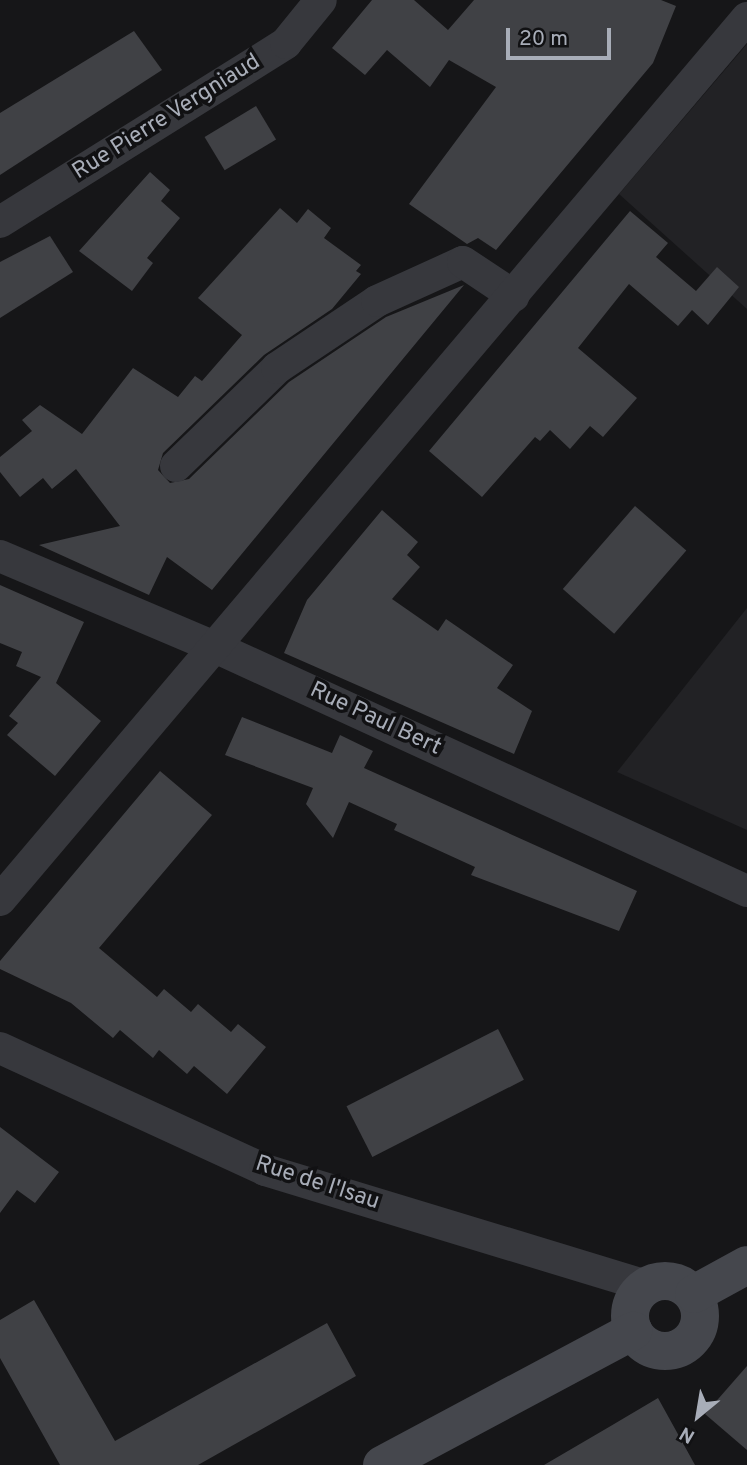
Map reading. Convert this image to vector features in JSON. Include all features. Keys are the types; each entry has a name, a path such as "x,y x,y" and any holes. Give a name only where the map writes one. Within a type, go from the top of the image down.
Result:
{"main road":[{"path":"694,1294 747,1265"},
{"path":"667,1280 694,1294 701,1310 699,1330 688,1344 662,1352 648,1347 633,1331 631,1308 646,1286 667,1280"},
{"path":"382,1465 633,1331"}],"street":[{"name":"Rue Pierre Vergniaud","path":"0,222 286,43 321,0"},
{"path":"0,900 217,648 747,18"},
{"path":"176,466 277,368 377,301 463,262 514,296"},
{"name":"Rue Paul Bert","path":"0,556 217,648 747,891"},
{"name":"Rue de l'Isau","path":"0,1048 265,1170 646,1286"}],"shaded area":[{"path":"747,44 747,309 619,194"},
{"path":"747,608 747,830 617,772"}],"building":[{"path":"372,0 414,0 448,30 474,0 661,0 676,6 653,63 496,250 478,238 467,244 409,204 496,87 449,60 430,87 387,50 365,75 332,48"},
{"path":"134,31 162,70 0,175 0,113"},
{"path":"256,106 276,139 225,170 205,137"},
{"path":"150,172 170,190 161,201 180,218 147,258 153,263 132,291 79,251"},
{"path":"280,208 297,223 308,209 331,228 324,238 361,265 356,271 361,274 332,309 264,355 163,453 158,470 170,483 189,479 289,382 386,317 464,285 212,590 167,557 149,595 39,545 120,526 76,469 52,489 43,478 20,497 0,472 0,457 32,431 22,420 40,405 82,434 133,368 178,397 195,376 202,381 242,335 198,298"},
{"path":"630,211 668,243 656,257 696,291 717,267 739,287 708,325 692,310 678,326 629,284 578,348 637,398 603,437 590,426 570,449 550,430 540,441 535,437 482,497 429,451"},
{"path":"50,236 73,272 0,318 0,262"},
{"path":"635,506 686,551 614,634 563,589"},
{"path":"382,510 418,542 407,555 420,567 392,599 438,631 446,619 513,665 497,688 532,711 514,754 284,653 307,600"},
{"path":"0,585 84,622 56,683 101,721 55,776 7,735 18,723 9,716 41,677 16,666 22,652 0,643"},
{"path":"242,717 332,753 340,735 373,751 364,768 637,891 619,931 471,875 475,867 394,830 397,824 349,802 333,838 306,804 313,788 225,755"},
{"path":"160,771 212,815 99,948 157,997 164,989 191,1012 198,1004 231,1032 238,1024 266,1047 227,1094 194,1066 187,1074 159,1050 153,1058 120,1030 113,1038 71,1003 0,969 0,961"},
{"path":"498,1029 524,1080 372,1157 347,1106"},
{"path":"0,1127 59,1172 35,1203 17,1190 0,1213"},
{"path":"34,1300 115,1441 327,1323 356,1376 198,1465 60,1465 0,1358 0,1320"},
{"path":"747,1366 747,1450 705,1414"},
{"path":"658,1398 695,1465 544,1465 609,1427"}]}
